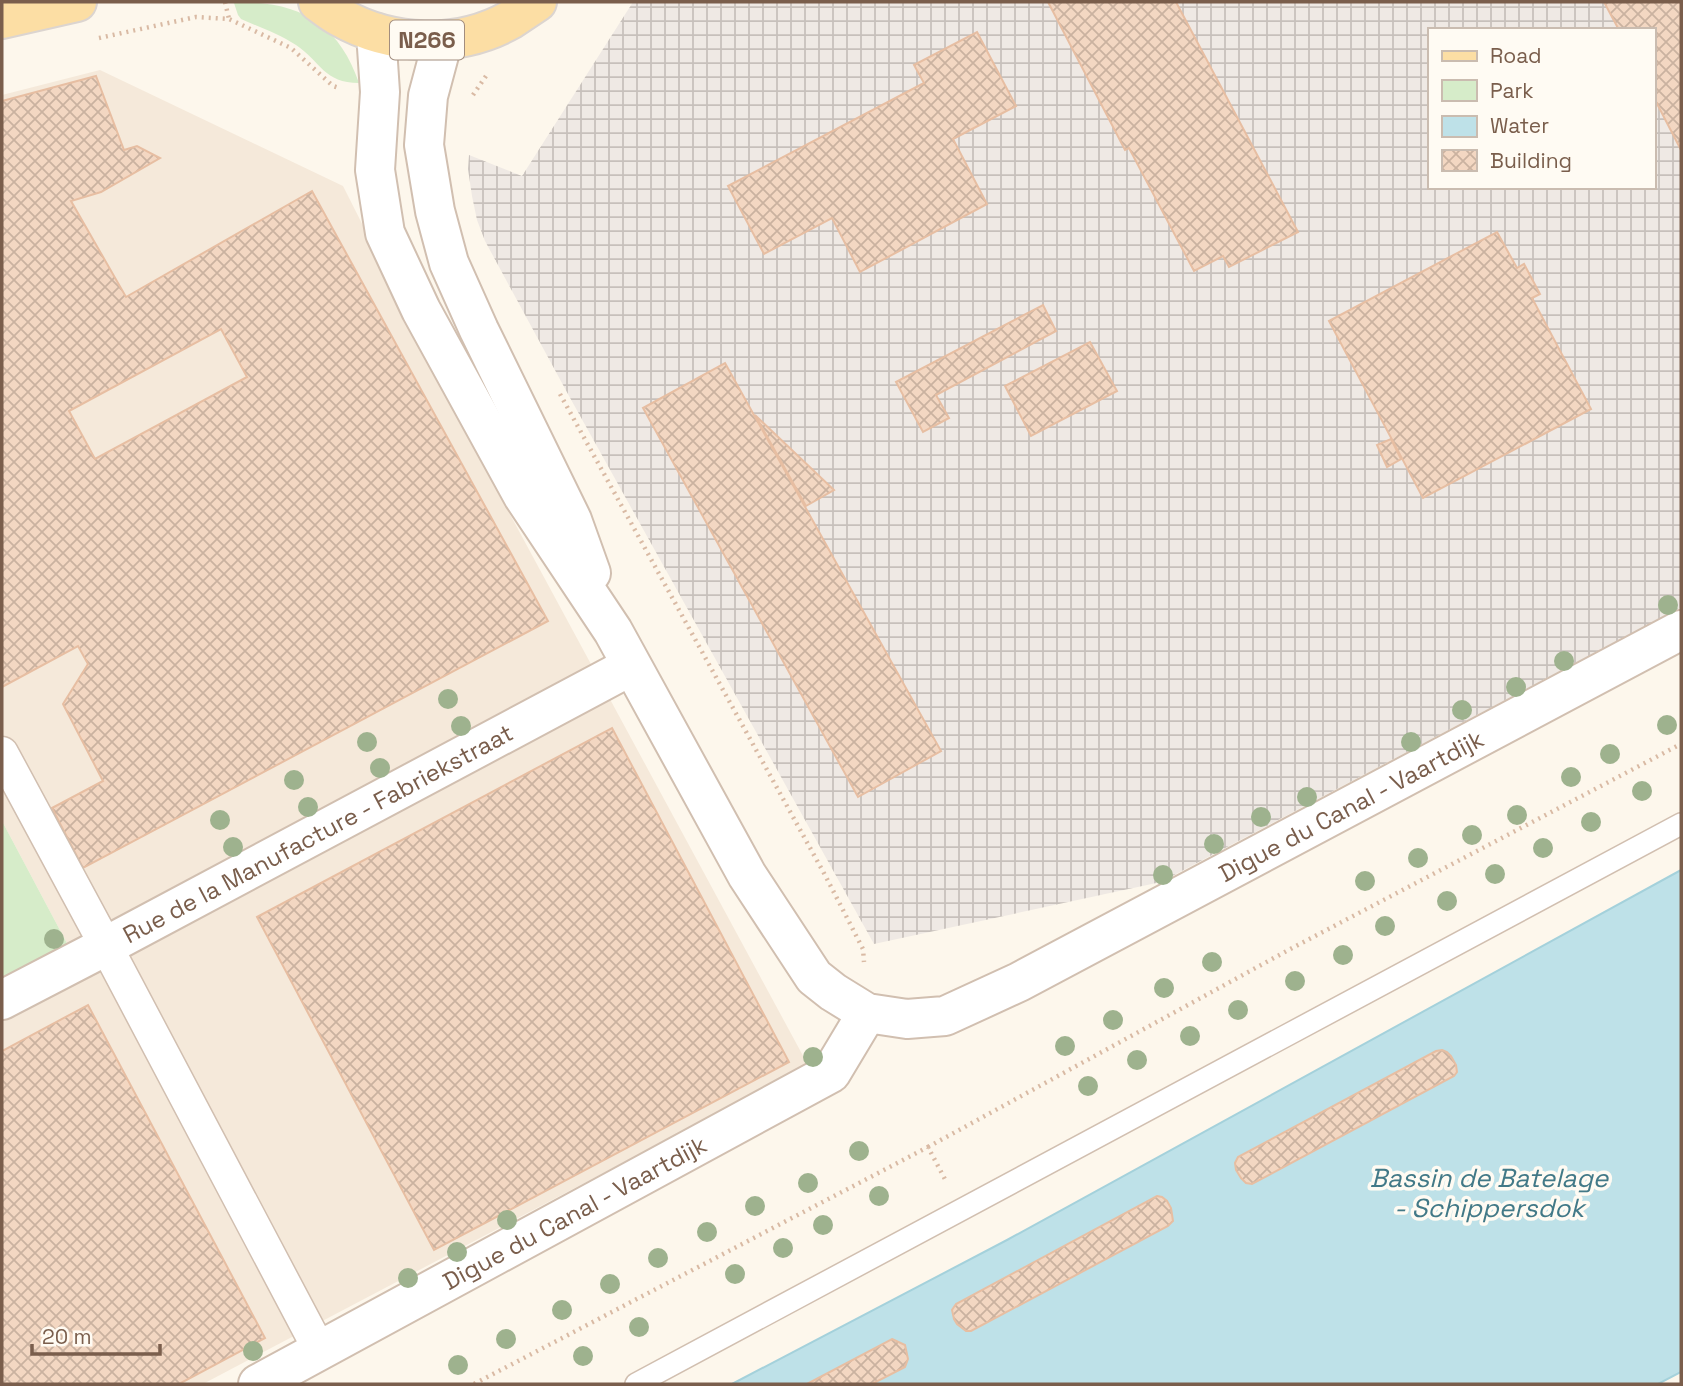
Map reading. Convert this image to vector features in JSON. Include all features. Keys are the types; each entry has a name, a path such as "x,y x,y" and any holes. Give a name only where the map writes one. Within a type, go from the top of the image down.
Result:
{"main road":[{"path":"2,19 77,2"},
{"name":"N266","path":"318,2 340,17 376,33 421,40 443,40 477,34 509,20 537,2"}],"street":[{"path":"376,33 380,92 375,170 385,233 421,310 523,496 613,631 747,875 814,976 833,992 867,1013"},
{"path":"443,40 428,96 424,145 435,211 449,263 572,520 613,631"},
{"path":"402,268 429,298 452,308 468,306"},
{"name":"Digue du Canal - Vaartdijk","path":"258,1384 831,1073 867,1013 907,1019 945,1016 1019,982 1681,629"},
{"name":"Rue de la Manufacture - Fabriekstraat","path":"2,1000 631,666"},
{"path":"2,753 320,1351"}],"lane":[{"path":"636,1384 1681,824"}],"path":[{"path":"225,2 229,19"},
{"path":"554,384 863,949 867,1013"},
{"path":"474,1384 928,1147 1294,947 1681,744"},
{"path":"928,1147 961,1210"}],"shaded area":[{"path":"633,2 1681,2 1681,607 1161,882 874,944 485,241 472,196 469,155 522,176"},
{"path":"100,70 343,186 494,485 808,1065 203,1384 2,1384 2,988 71,951 2,821 2,95"}],"green space":[{"path":"234,3 281,6 314,20 340,45 359,83 347,82 330,75 296,45 241,19"},
{"path":"2,821 71,951 2,988"}],"water":[{"name":"Bassin de Batelage - Schippersdok","path":"1681,870 1681,1372 1658,1384 732,1384 1007,1240"}],"building":[{"path":"1048,2 1176,2 1298,232 1229,267 1223,256 1194,271 1129,148 1125,150"},
{"path":"1604,2 1681,2 1681,150 1655,100 1655,28 1618,28"},
{"path":"977,32 1016,106 953,139 987,204 860,272 832,218 764,254 728,186 924,83 914,65"},
{"path":"96,76 124,150 137,146 160,158 101,192 71,201 126,297 312,191 548,621 83,868 52,808 103,781 63,704 88,664 78,646 2,687 2,101","holes":["221,329 247,377 95,459 69,411"]},
{"path":"1497,232 1517,268 1524,264 1540,294 1532,298 1591,409 1423,498 1329,321"},
{"path":"1043,305 1056,331 936,395 949,418 923,432 896,382"},
{"path":"1090,342 1117,391 1031,436 1005,386"},
{"path":"725,363 941,751 858,797 643,408"},
{"path":"755,415 834,490 806,506"},
{"path":"1391,439 1401,459 1387,467 1377,445"},
{"path":"612,728 789,1062 434,1250 257,917"},
{"path":"88,1005 265,1338 179,1384 2,1384 2,1051"},
{"path":"1442,1050 1451,1056 1456,1065 1457,1072 1454,1076 1252,1184 1246,1183 1236,1170 1238,1157"},
{"path":"1157,1196 1167,1201 1171,1208 1173,1221 1168,1226 971,1331 966,1331 957,1324 952,1310 956,1304"},
{"path":"892,1339 905,1345 908,1359 905,1367 872,1384 807,1384"}]}
